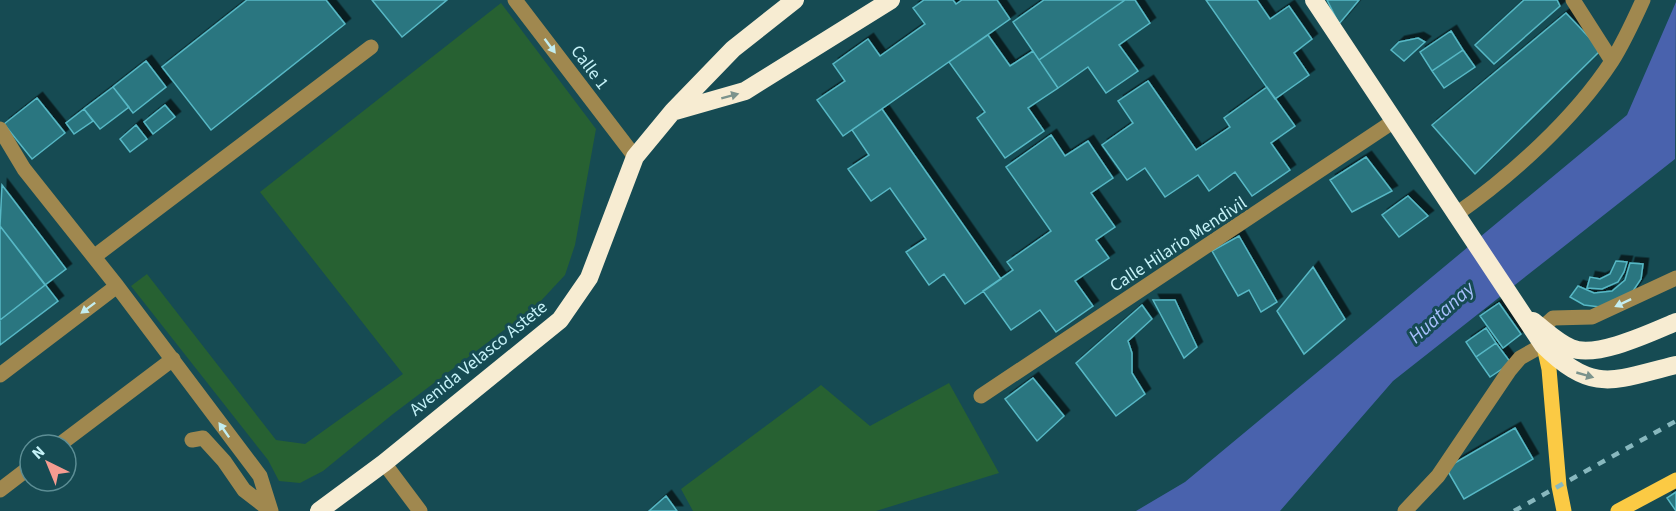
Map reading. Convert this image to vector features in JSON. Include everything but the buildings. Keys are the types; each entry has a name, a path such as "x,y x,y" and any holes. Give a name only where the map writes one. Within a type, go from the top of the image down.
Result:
{"highway":[{"name":"Avenida Velasco Astete","path":"318,511 384,463 560,320 589,278 635,157 733,48 795,0"},
{"path":"674,111 745,92 891,0"},
{"path":"1314,0 1511,299 1579,375 1609,381 1676,365"},
{"path":"1543,337 1573,350 1590,351 1639,338 1676,322"}],"main road":[{"path":"1543,337 1549,369 1559,486 1564,511"},
{"path":"1618,511 1676,480"}],"street":[{"name":"Calle 1","path":"515,0 635,157"},
{"path":"1573,0 1612,61"},
{"path":"1460,222 1580,103 1612,61 1643,0"},
{"path":"96,256 371,47"},
{"name":"Calle Hilario Mendivil","path":"981,396 1394,121"},
{"path":"0,129 24,169 96,256 260,476 271,511"},
{"path":"1405,511 1438,476 1509,371 1543,337 1553,318 1592,317 1676,278"},
{"path":"0,375 117,286"},
{"path":"75,433 173,360"},
{"path":"192,440 203,438 224,461 244,490 271,511"},
{"path":"384,463 420,511"},
{"path":"0,490 18,476"}],"green space":[{"path":"501,3 596,129 575,245 565,275 537,305 393,414 323,471 300,483 279,481 268,460 131,286 147,274 276,440 305,444 403,374 260,192"},
{"path":"949,383 999,473 876,511 693,511 681,489 821,385 870,426"}],"water":[{"name":"Huatanay","path":"1676,2 1675,159 1393,381 1280,511 1136,511 1185,482 1627,115"}],"railway":[{"path":"1514,511 1676,421"}]}
